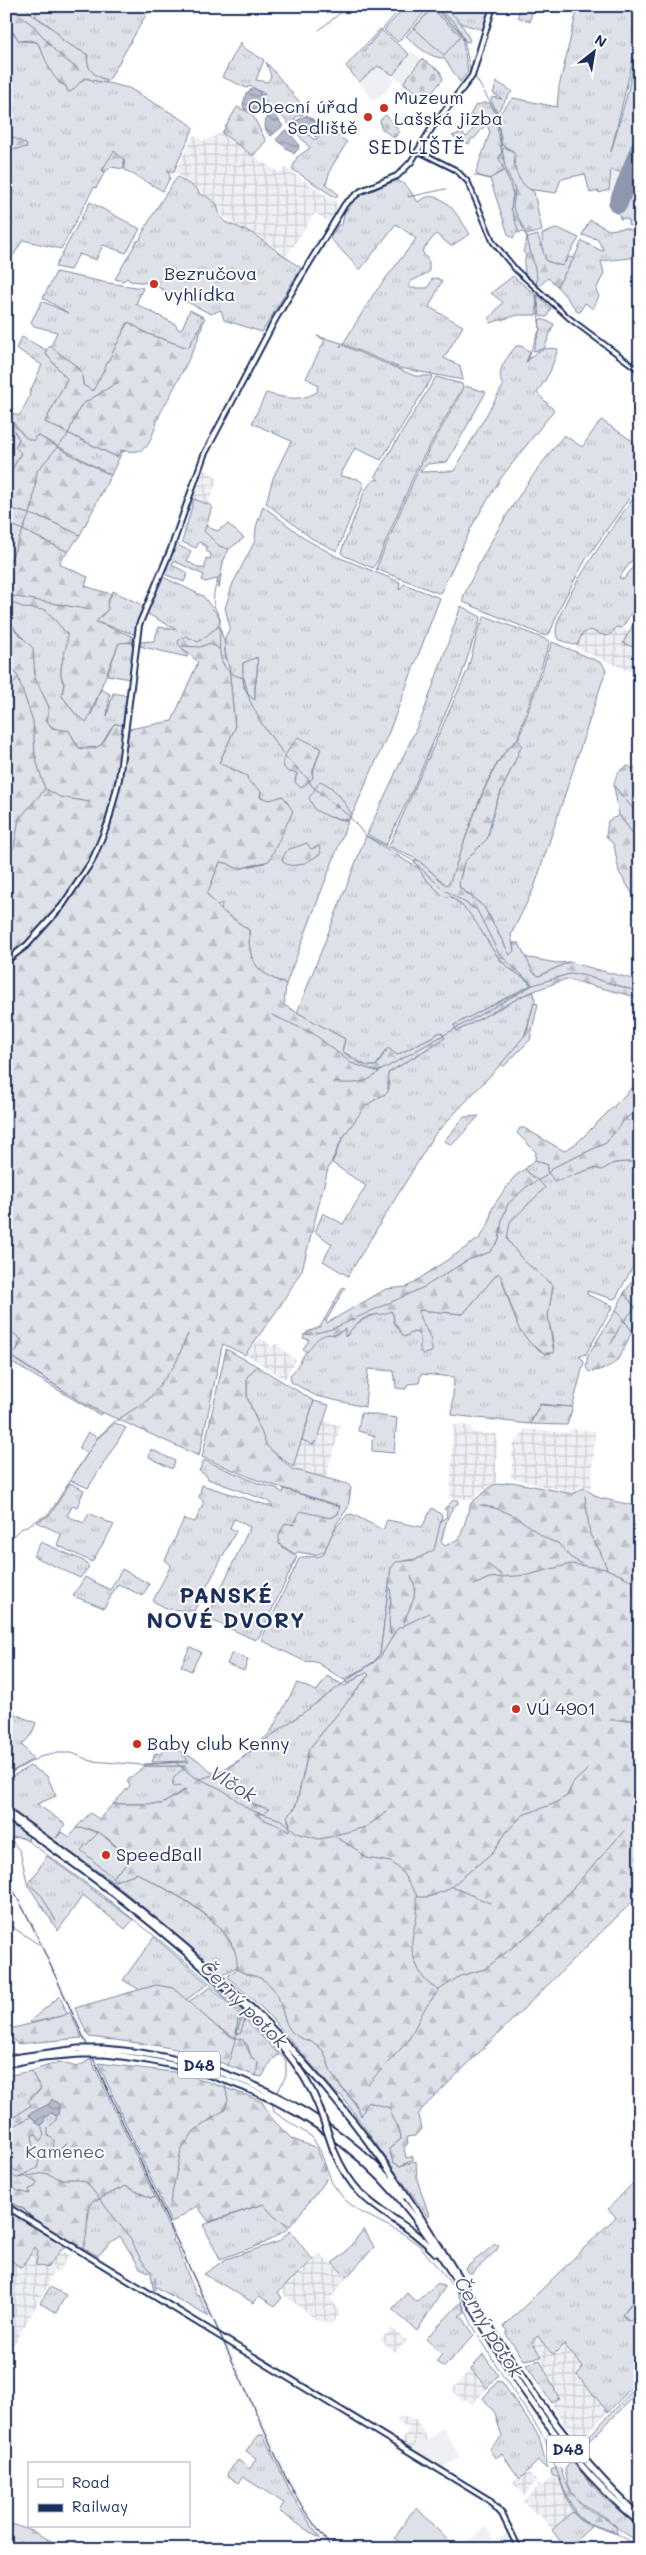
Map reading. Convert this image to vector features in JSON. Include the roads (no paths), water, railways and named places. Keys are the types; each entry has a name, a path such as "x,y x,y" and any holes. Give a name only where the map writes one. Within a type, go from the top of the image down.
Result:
{"highway":[{"path":"6,1811 126,1897 272,2028 334,2098 378,2154 431,2233"},
{"path":"6,1816 139,1912 220,1980 264,2025 294,2060 310,2084 334,2151 344,2172 360,2195 376,2209 420,2238 446,2265"},
{"name":"D48","path":"6,2059 79,2052 104,2052 146,2054 188,2062 229,2074 279,2099 337,2132 368,2158 406,2199 431,2233 544,2412 587,2464 640,2517"},
{"name":"D48","path":"6,2064 79,2052"},
{"name":"D48","path":"279,2099 335,2137 372,2168 415,2218 541,2414 589,2473 640,2523"}],"main road":[{"path":"6,961 27,945 62,906 92,861 103,836 119,779 138,625 171,549 204,454 276,318 345,204 356,193 398,175 418,151 433,126 473,74 492,6"},
{"path":"6,2206 489,2500 502,2514 519,2549"}],"street":[{"path":"418,151 450,167 463,176 472,191 500,253 569,318 640,370"}],"water":[{"path":"254,88 261,93 259,106 253,112 244,109 243,105 246,93"},
{"path":"271,109 283,126 271,136 266,130 265,124"},
{"path":"307,115 324,128 316,137 296,121"},
{"path":"287,130 298,143 299,148 294,154 276,140"},
{"path":"52,2099 59,2104 58,2115 55,2116 52,2112 45,2118 43,2124 39,2125 29,2114 49,2104"}],"waterway":[{"path":"7,6 34,26 56,52 79,70"},
{"path":"319,30 349,6"},
{"path":"362,53 398,11 398,6"},
{"path":"435,6 454,22 460,30 471,73"},
{"path":"474,75 496,112 505,167 515,190 513,207 526,234 537,277 536,287"},
{"path":"474,175 489,179 505,170"},
{"path":"408,197 446,189"},
{"path":"526,362 540,329 536,291"},
{"path":"6,571 32,508 37,471 67,436 81,405 118,382"},
{"path":"220,575 214,597 215,607 220,618 220,655 227,669 244,678 250,701 262,724 285,756 308,779 312,786 349,816 365,835 412,860 443,889 477,910 499,954 533,985"},
{"path":"6,595 91,610"},
{"path":"183,646 200,647 210,643 219,649"},
{"path":"6,657 18,677 33,721 35,756 45,789 19,819 14,847 6,854"},
{"path":"6,697 17,678"},
{"path":"46,789 60,797 90,802"},
{"path":"333,1082 351,1083 369,1079 378,1072 533,985 569,974 582,975 640,992"},
{"path":"272,1015 314,1034 351,1063 378,1072"},
{"path":"316,1333 332,1329 424,1287 468,1260 490,1252 499,1240 502,1219 508,1204 526,1187 544,1177 554,1167 606,1143 623,1121 640,1107"},
{"path":"611,1344 619,1328 640,1300"},
{"path":"6,1605 7,1545 13,1536 19,1530 49,1514 98,1437 114,1422 148,1400 175,1365 188,1334"},
{"path":"303,1335 313,1334"},
{"path":"585,1496 590,1535 600,1551 607,1569"},
{"path":"480,1505 506,1512 520,1519 546,1539 558,1543 570,1557 582,1564"},
{"path":"487,1564 502,1575"},
{"path":"474,1585 489,1578 528,1575 571,1564 607,1569 633,1581 640,1575"},
{"path":"403,1624 414,1598 415,1587 411,1576"},
{"path":"390,1587 389,1623 391,1635"},
{"path":"373,1663 381,1656 397,1629 429,1613"},
{"path":"201,1779 227,1770 373,1662"},
{"path":"610,1720 640,1720"},
{"name":"Vlčok","path":"6,1775 40,1757 58,1753 72,1753 91,1761 144,1765 175,1762 193,1776 223,1790 250,1810 282,1820 297,1833 319,1839 334,1836 359,1851 366,1858 391,1862 400,1869 418,1897 428,1897 447,1890 492,1853 508,1830 523,1815 553,1804 567,1796 573,1783 587,1770"},
{"path":"335,1835 366,1827 388,1811"},
{"path":"368,2084 408,2041 425,2008 439,1990 460,1976 485,1969 538,1927 624,1831"},
{"name":"Černý potok","path":"6,1841 17,1837 28,1841 97,1891 163,1943 227,1999 286,2061 286,2075 277,2094"},
{"path":"10,1839 20,1851 27,1882 42,1896 56,1921"},
{"path":"452,1887 490,1903"},
{"path":"416,1897 417,1915 412,1939 414,1957 424,1979 439,1990"},
{"path":"6,1923 38,1944"},
{"path":"228,2066 242,2015"},
{"path":"170,2203 181,2151 194,2131 224,2110 228,2100 225,2085"},
{"name":"Černý potok","path":"272,2102 274,2112 312,2137 320,2150 332,2183 344,2199 359,2211 402,2233 420,2246 456,2290 473,2326 501,2373 544,2437 564,2490 576,2514 585,2522 614,2532 640,2547"},
{"path":"6,2127 16,2125 30,2117"},
{"path":"20,2177 37,2168 41,2153 57,2151 67,2144"},
{"path":"6,2172 17,2178 45,2173 61,2179 76,2179 86,2182"},
{"path":"87,2183 131,2239 141,2260 153,2273"},
{"path":"155,2277 155,2287"}],"railway":[{"path":"6,1877 31,1923 286,2478 304,2510 332,2549"}],"place":[{"name":"Muzeum Lašská jizba","path":"384,108"},
{"name":"Obecní úřad Sedliště","path":"368,117"},
{"name":"Bezručova vyhlídka","path":"154,284"},
{"name":"VÚ 4901","path":"516,1709"},
{"name":"Baby club Kenny","path":"137,1744"},
{"name":"SpeedBall","path":"106,1855"}],"district":[{"name":"SEDLIŠTĚ","path":"417,147"},
{"name":"PANSKÉ NOVÉ DVORY","path":"226,1608"}],"park label":[{"name":"Kamenec","path":"65,2152"}]}
